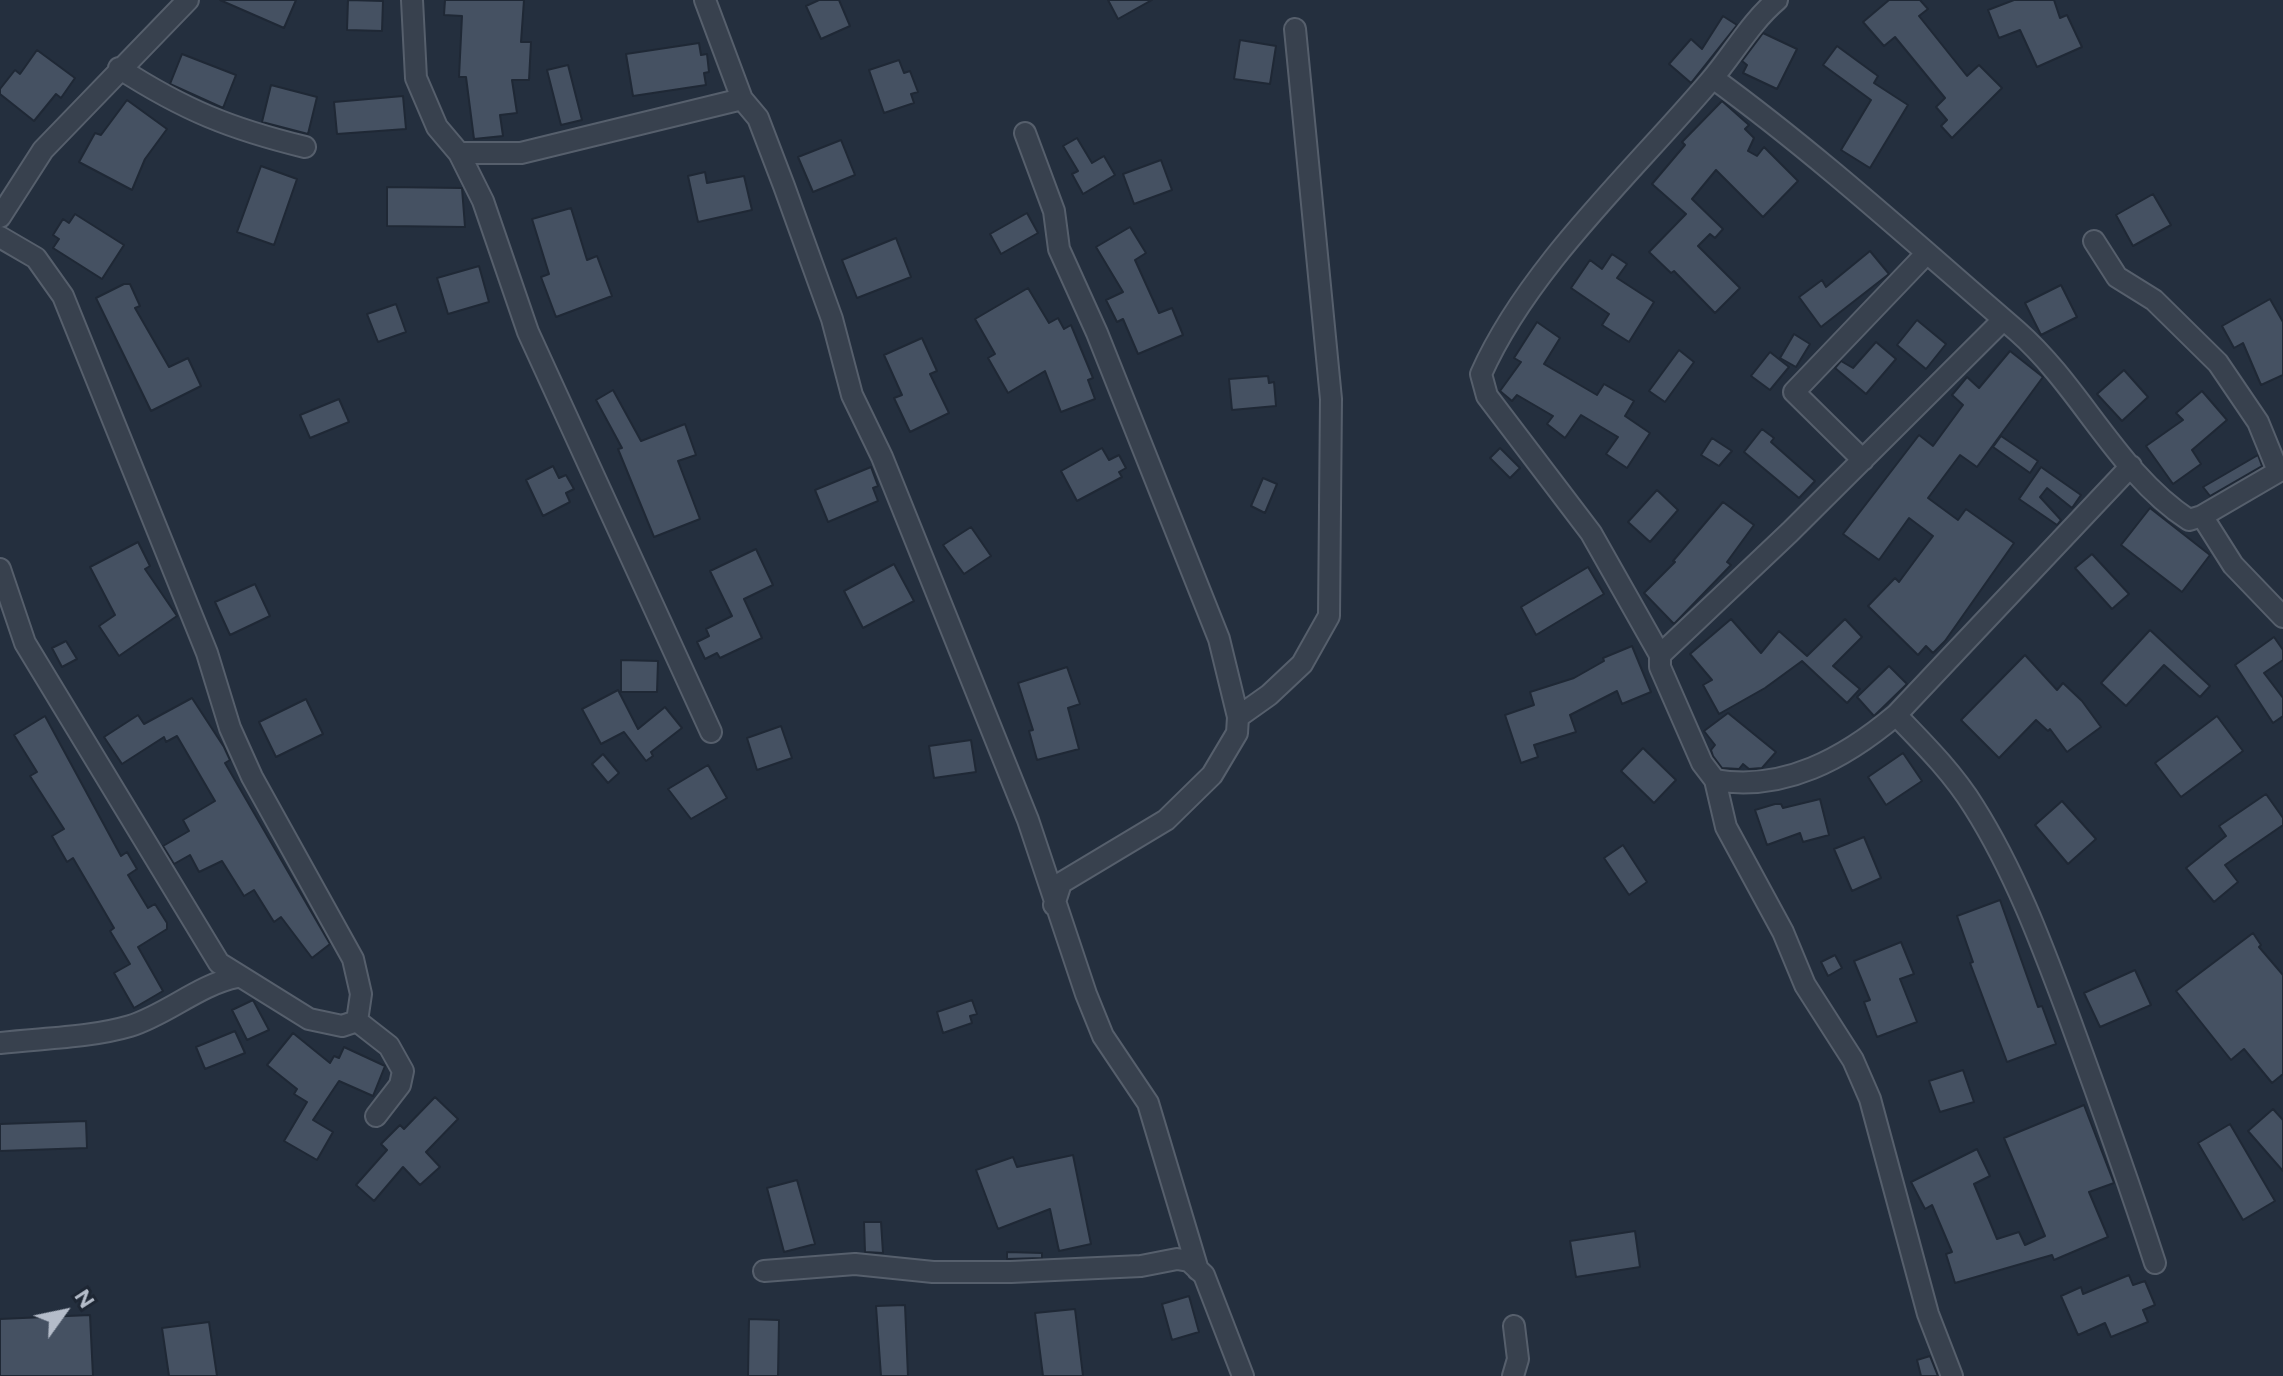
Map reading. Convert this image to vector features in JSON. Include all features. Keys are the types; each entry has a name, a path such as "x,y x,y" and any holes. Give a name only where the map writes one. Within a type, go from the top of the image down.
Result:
{"street":[{"path":"0,217 43,150 188,0"},
{"path":"412,0 416,78 437,127 459,153 483,201 528,332 711,732"},
{"path":"705,0 742,99 758,118 832,319 852,395 882,457 1028,820 1054,905 1103,1036 1148,1103 1198,1270"},
{"path":"1777,0 1754,20 1713,78 1594,209 1539,281 1490,353 1481,374 1487,396 1591,533 1660,655 1660,667 1702,763 1715,780 1726,827 1783,932 1805,985 1853,1060 1870,1099 1928,1314 1952,1376"},
{"path":"1238,717 1269,695 1302,664 1329,616 1331,399 1295,29"},
{"path":"119,68 161,95 210,120 305,147"},
{"path":"1713,78 1801,143 2017,331 2071,390 2131,466 2171,508 2189,520 2202,516 2280,470 2258,422 2218,363 2154,300 2117,277 2094,241"},
{"path":"459,153 521,153 742,99"},
{"path":"1025,133 1054,211 1059,249 1219,639 1238,717 1237,733 1212,775 1166,820 1061,883 1054,905"},
{"path":"0,237 36,258 63,296 207,653 230,728 252,777 353,959 361,994 357,1021"},
{"path":"1863,460 1794,392 1926,254"},
{"path":"1660,655 2002,321"},
{"path":"1715,780 1740,784 1779,779 1825,764 1865,741 1896,715 2131,466"},
{"path":"2202,516 2233,565 2283,617"},
{"path":"0,569 25,643 219,963 309,1019 342,1026 357,1021"},
{"path":"1896,715 1933,752 1973,805 2004,859 2044,950 2098,1095 2155,1263"},
{"path":"0,1043 130,1026 171,1009 216,982 237,977"},
{"path":"357,1021 389,1046 403,1071 400,1085 376,1116"},
{"path":"764,1271 855,1264 933,1272 1011,1272 1141,1266 1177,1259 1189,1261 1209,1287 1243,1376"},
{"path":"1513,1376 1518,1359 1514,1326"}],"building":[{"path":"220,0 296,0 284,28"},
{"path":"348,0 383,1 382,31 347,30"},
{"path":"445,0 524,0 521,42 531,42 529,80 512,80 517,113 500,115 503,136 474,139 466,77 459,77 462,16 444,15"},
{"path":"819,0 839,0 850,26 821,39 806,6"},
{"path":"1108,0 1152,0 1118,19"},
{"path":"1889,0 1920,0 1928,9 1919,16 1967,76 1979,65 2002,88 1952,138 1941,126 1947,120 1936,107 1945,98 1895,37 1884,46 1863,22"},
{"path":"2014,0 2054,0 2060,18 2067,15 2082,47 2037,67 2020,30 1999,38 1988,10"},
{"path":"1723,16 1737,25 1691,83 1669,64 1691,39 1702,49"},
{"path":"1763,33 1797,49 1777,89 1743,73 1747,65 1742,61"},
{"path":"1240,40 1276,46 1270,84 1234,79"},
{"path":"699,43 701,55 707,54 709,72 704,73 706,85 633,96 626,54"},
{"path":"1837,46 1878,76 1874,83 1908,105 1870,168 1841,150 1871,100 1823,65"},
{"path":"37,50 75,78 61,98 56,94 34,121 0,94 0,89 15,70 20,74"},
{"path":"182,54 236,75 223,108 170,84"},
{"path":"899,60 904,73 910,71 918,92 911,94 914,103 884,113 869,70"},
{"path":"568,65 582,120 561,125 547,70"},
{"path":"271,85 317,97 308,134 262,122"},
{"path":"403,96 406,129 337,134 334,102"},
{"path":"127,100 167,129 145,159 132,190 79,162 95,133 101,135"},
{"path":"1722,101 1749,125 1745,129 1754,138 1748,151 1757,156 1764,147 1798,181 1763,217 1716,170 1692,199 1723,229 1715,238 1710,234 1698,246 1740,288 1715,313 1674,271 1671,273 1649,252 1686,214 1652,184 1685,145 1682,142"},
{"path":"1077,138 1092,163 1104,156 1115,175 1083,194 1072,174 1078,171 1063,146"},
{"path":"841,140 855,175 813,192 798,157"},
{"path":"1161,160 1172,190 1134,204 1123,174"},
{"path":"261,166 297,179 274,245 237,232"},
{"path":"705,172 707,183 744,176 752,210 698,222 688,176"},
{"path":"387,187 462,188 465,227 387,226"},
{"path":"2153,194 2171,225 2133,246 2116,215"},
{"path":"571,208 587,260 597,256 612,296 556,317 541,277 549,274 532,219"},
{"path":"1027,213 1038,233 1001,254 990,234"},
{"path":"75,214 124,245 102,279 53,248 59,239 53,235 63,219 69,223"},
{"path":"1130,227 1146,253 1135,260 1159,313 1172,308 1183,335 1138,354 1123,319 1117,322 1106,300 1123,292 1096,247"},
{"path":"896,238 911,277 857,298 842,260"},
{"path":"1870,251 1889,274 1821,327 1799,297 1822,280 1826,287"},
{"path":"1612,254 1627,264 1617,278 1654,302 1629,342 1602,325 1609,314 1571,288 1590,260 1602,269"},
{"path":"479,266 489,302 448,314 437,278"},
{"path":"130,284 140,306 135,308 169,367 188,358 201,386 151,411 96,298"},
{"path":"2061,285 2077,317 2041,335 2025,303"},
{"path":"1028,288 1049,323 1058,318 1064,329 1071,325 1093,378 1088,380 1095,399 1061,412 1045,371 1008,393 988,358 995,354 975,319"},
{"path":"2270,299 2283,322 2283,375 2261,385 2243,343 2234,348 2222,326"},
{"path":"396,304 406,332 378,342 367,314"},
{"path":"1917,320 1946,344 1926,369 1897,345"},
{"path":"1537,322 1560,338 1544,364 1597,395 1604,384 1634,401 1625,416 1650,433 1627,468 1606,454 1618,437 1581,415 1565,438 1547,424 1553,416 1517,395 1512,401 1500,391 1521,362 1514,358"},
{"path":"1794,334 1810,344 1796,367 1780,358"},
{"path":"922,338 937,371 930,374 949,413 910,432 894,398 902,395 884,355"},
{"path":"1876,342 1896,359 1866,394 1835,368 1841,361 1853,368"},
{"path":"1679,350 1694,362 1665,402 1649,391"},
{"path":"2010,351 2043,377 1977,467 1960,455 1928,498 1958,520 1966,509 2014,543 1945,641 1933,653 1926,646 1918,655 1868,606 1895,578 1899,582 1933,536 1909,518 1879,560 1843,534 1919,435 1933,446 1963,405 1952,395 1967,377 1979,388"},
{"path":"1770,352 1789,367 1770,390 1751,376"},
{"path":"2124,370 2148,397 2122,421 2097,394"},
{"path":"1268,376 1269,383 1274,382 1276,406 1232,410 1229,379"},
{"path":"613,390 641,441 685,424 696,455 678,461 700,519 654,537 618,449 622,448 596,400"},
{"path":"2202,391 2227,420 2192,450 2201,464 2173,484 2146,446 2183,420 2176,413"},
{"path":"339,399 349,422 310,438 300,415"},
{"path":"1762,429 1774,438 1771,442 1815,481 1799,498 1744,452"},
{"path":"2001,436 2038,461 2030,473 1993,447"},
{"path":"1712,438 1732,451 1719,466 1701,455"},
{"path":"1102,448 1109,460 1119,455 1126,468 1119,472 1122,477 1077,501 1061,471"},
{"path":"1500,448 1520,468 1510,478 1490,458"},
{"path":"2258,455 2262,466 2210,496 2203,487"},
{"path":"553,466 559,478 566,475 574,489 566,493 570,502 543,516 526,480"},
{"path":"871,467 878,486 873,488 878,501 828,522 815,490"},
{"path":"2041,467 2081,495 2072,508 2047,488 2040,497 2061,520 2057,525 2019,499"},
{"path":"1263,478 1277,484 1265,513 1251,506"},
{"path":"1657,490 1678,510 1650,542 1628,522"},
{"path":"1723,502 1754,525 1727,562 1731,565 1674,624 1644,593 1675,562"},
{"path":"2150,508 2210,555 2182,592 2121,545"},
{"path":"971,527 991,556 964,574 943,545"},
{"path":"138,542 150,566 145,569 177,616 119,656 99,626 115,615 90,567"},
{"path":"756,549 773,585 744,599 762,638 720,658 717,653 705,659 697,642 709,636 706,629 732,616 710,571"},
{"path":"2092,554 2129,594 2112,609 2075,568"},
{"path":"894,564 914,601 863,628 844,591"},
{"path":"1588,567 1604,594 1536,635 1521,607"},
{"path":"255,584 270,616 230,635 215,602"},
{"path":"1731,619 1761,653 1779,631 1807,656 1845,619 1862,637 1833,666 1860,689 1847,703 1802,661 1765,688 1719,714 1703,685 1712,680 1690,654"},
{"path":"2150,630 2210,686 2200,697 2164,665 2126,706 2101,683"},
{"path":"2274,637 2283,650 2283,660 2264,673 2283,698 2283,716 2273,723 2235,665"},
{"path":"66,641 77,659 62,667 52,648"},
{"path":"1632,646 1651,692 1622,704 1617,691 1570,715 1576,732 1534,745 1538,757 1521,763 1505,715 1534,705 1530,692 1574,678 1604,661 1603,658"},
{"path":"2025,655 2057,690 2063,683 2082,701 2101,727 2067,752 2050,729 2048,731 2036,720 1999,758 1961,720"},
{"path":"621,660 658,661 657,692 621,692"},
{"path":"1889,666 1907,684 1874,716 1857,697"},
{"path":"1067,667 1080,704 1068,708 1079,749 1037,760 1029,731 1033,730 1018,683"},
{"path":"618,690 638,729 665,707 682,728 651,752 653,756 646,761 624,732 601,744 582,709"},
{"path":"192,698 224,747 230,760 225,763 330,944 312,958 281,917 274,922 254,890 244,896 222,861 199,872 190,855 174,864 163,846 189,831 183,820 215,801 177,736 166,742 164,737 122,764 104,737 138,715 144,724"},
{"path":"306,699 323,734 276,757 259,722"},
{"path":"1728,713 1776,752 1762,768 1749,769 1743,764 1739,769 1722,768 1713,756 1711,750 1715,745 1704,731"},
{"path":"45,716 121,856 127,852 137,869 128,875 148,908 155,904 167,923 167,929 138,947 163,991 134,1008 114,973 130,964 110,931 114,928 73,858 67,862 52,836 64,829 30,776 37,772 14,735"},
{"path":"2217,716 2243,751 2181,797 2155,763"},
{"path":"781,726 792,758 757,770 747,738"},
{"path":"971,740 976,772 934,778 929,746"},
{"path":"1643,748 1676,780 1654,803 1621,771"},
{"path":"1903,753 1922,781 1886,805 1868,777"},
{"path":"603,754 619,773 608,783 592,764"},
{"path":"708,765 727,798 691,819 668,789"},
{"path":"2266,794 2283,818 2283,825 2225,865 2238,882 2214,902 2186,868 2226,836 2219,826"},
{"path":"1820,799 1829,835 1803,842 1800,833 1767,845 1755,810 1775,804 1781,804 1783,808"},
{"path":"2062,801 2096,839 2068,864 2035,825"},
{"path":"1864,837 1881,878 1852,891 1834,849"},
{"path":"1623,845 1647,882 1629,895 1604,858"},
{"path":"2000,900 2038,1007 2042,1006 2056,1044 2007,1062 1970,963 1973,962 1957,916"},
{"path":"2253,933 2261,945 2259,947 2283,975 2283,1074 2272,1083 2244,1049 2231,1060 2176,991"},
{"path":"1901,942 1914,974 1900,979 1917,1022 1877,1037 1864,1002 1870,1000 1854,961"},
{"path":"1835,955 1842,968 1828,976 1821,962"},
{"path":"2135,970 2151,1005 2100,1027 2084,993"},
{"path":"253,1000 269,1030 247,1040 232,1010"},
{"path":"972,1000 977,1014 970,1016 972,1023 943,1033 937,1012"},
{"path":"235,1031 245,1053 205,1069 196,1047"},
{"path":"293,1033 330,1063 334,1056 339,1058 344,1047 385,1066 373,1096 339,1081 313,1120 333,1132 317,1160 284,1141 307,1102 294,1094 297,1089 267,1065"},
{"path":"1963,1070 1974,1102 1940,1112 1929,1081"},
{"path":"435,1097 458,1119 426,1152 440,1167 420,1185 403,1167 374,1201 356,1185 387,1150 381,1144 400,1125 404,1129"},
{"path":"2084,1105 2114,1183 2089,1192 2108,1237 2054,1260 2052,1255 1955,1283 1946,1254 1952,1252 1932,1205 1925,1209 1911,1182 1977,1149 1990,1176 1974,1184 1997,1239 2019,1232 2025,1245 2045,1236 2004,1138"},
{"path":"2273,1109 2283,1120 2283,1171 2248,1131"},
{"path":"86,1121 87,1148 0,1151 0,1124"},
{"path":"2230,1124 2275,1201 2243,1220 2198,1143"},
{"path":"1073,1155 1091,1244 1059,1251 1050,1209 998,1229 976,1170 1013,1157 1017,1167"},
{"path":"797,1180 815,1244 784,1252 767,1188"},
{"path":"864,1222 881,1222 883,1253 865,1252"},
{"path":"1635,1231 1640,1267 1576,1277 1570,1241"},
{"path":"1007,1252 1042,1253 1042,1258 1007,1259"},
{"path":"2129,1275 2133,1285 2145,1281 2155,1305 2143,1310 2148,1322 2111,1337 2105,1323 2078,1335 2061,1296 2081,1287 2083,1294"},
{"path":"1189,1296 1199,1332 1172,1340 1162,1304"},
{"path":"905,1305 908,1376 881,1376 876,1306"},
{"path":"1075,1309 1083,1376 1043,1376 1035,1313"},
{"path":"90,1315 93,1376 0,1376 0,1319"},
{"path":"749,1319 779,1320 778,1376 748,1376"},
{"path":"209,1322 217,1376 169,1376 162,1328"},
{"path":"1930,1356 1938,1376 1921,1376 1917,1360"}]}
